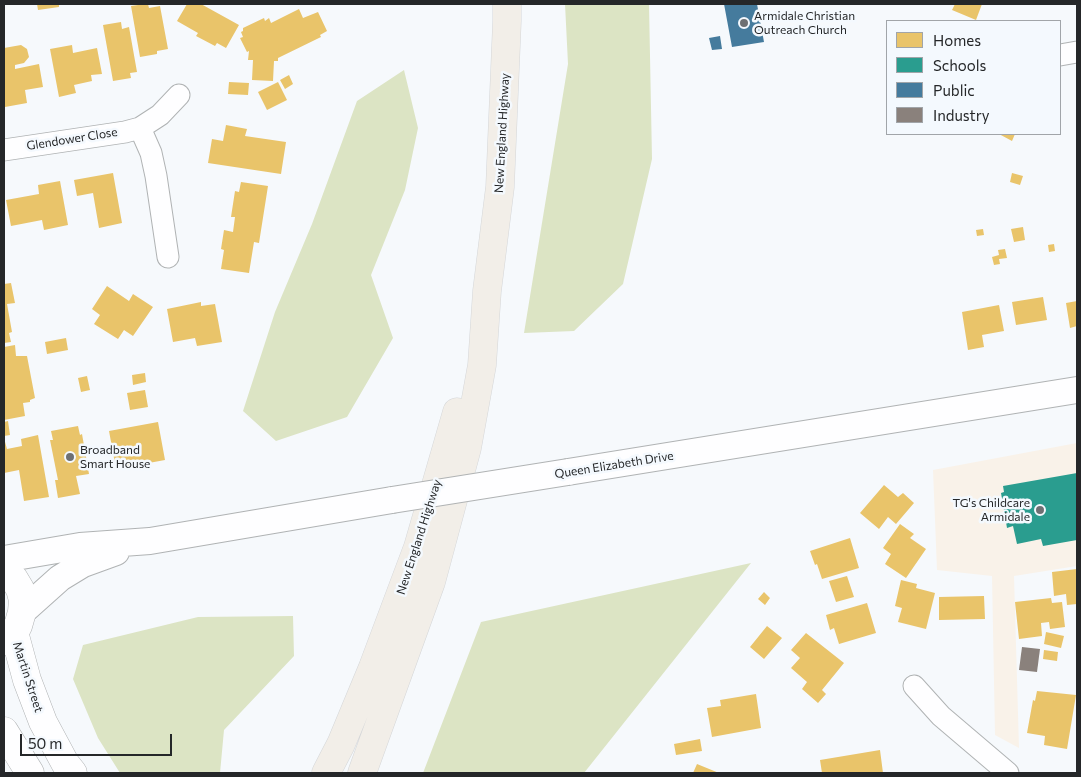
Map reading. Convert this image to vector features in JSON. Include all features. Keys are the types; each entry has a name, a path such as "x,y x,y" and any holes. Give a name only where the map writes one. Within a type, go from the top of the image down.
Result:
{"highway":[{"name":"New England Highway","path":"362,773 431,582 467,448 482,364 486,291 500,187 508,21 507,4"},
{"name":"New England Highway","path":"326,773 341,744 373,667 418,547 452,433 486,291"}],"main road":[{"name":"Martin Street","path":"4,570 14,579 20,589 23,600 13,628 27,680 43,722 65,763 73,773"},
{"path":"4,731 30,773"}],"street":[{"path":"1061,55 1077,52"},
{"name":"Glendower Close","path":"4,150 125,132 140,128 160,115 178,95"},
{"path":"140,128 150,153 156,176 168,257"},
{"name":"Queen Elizabeth Drive","path":"4,559 80,546 150,541 392,500 1077,390"},
{"name":"Queen Elizabeth Drive","path":"13,628 40,594 60,578 83,564 150,541"},
{"path":"914,686 941,716 1008,773"}],"shaded area":[{"path":"1077,443 1077,566 1014,576 1019,748 995,735 992,576 937,570 933,470"}],"green space":[{"path":"565,4 649,4 652,159 623,284 574,331 524,333 568,64"},
{"path":"404,70 418,128 405,190 371,275 393,338 347,417 276,441 243,411 275,312 312,224 357,101"},
{"path":"751,563 584,773 423,773 481,622"},
{"path":"293,616 294,656 224,730 220,773 120,773 98,738 73,679 83,645 198,617"}],"building: Homes":[{"path":"37,4 59,4 59,7 38,10"},
{"path":"148,4 149,8 160,6 168,49 157,51 157,54 140,57 131,6"},
{"path":"187,4 201,4 239,25 226,48 217,43 215,46 196,36 198,33 177,21"},
{"path":"955,4 982,4 976,20 952,10"},
{"path":"299,9 303,18 318,12 327,31 320,35 321,37 278,58 278,61 274,61 273,81 252,80 253,60 248,60 249,51 247,52 240,38 243,37 241,32 243,28 264,18 265,21 269,18 271,23"},
{"path":"121,22 122,29 129,27 137,72 130,73 131,78 113,81 103,25"},
{"path":"21,45 27,49 29,57 24,63 15,65 15,69 39,64 43,87 25,90 27,103 5,107 4,48"},
{"path":"72,45 73,53 97,48 102,74 91,75 92,81 74,85 76,93 59,97 50,49"},
{"path":"289,75 293,84 285,89 280,80"},
{"path":"229,82 249,83 248,95 228,94"},
{"path":"278,82 287,100 267,110 258,92"},
{"path":"226,125 247,129 245,136 286,142 281,174 208,163 212,139 223,141"},
{"path":"1001,135 1015,135 1012,141"},
{"path":"113,173 122,223 99,228 93,193 77,196 74,180"},
{"path":"1012,173 1023,176 1020,185 1010,182"},
{"path":"60,181 68,225 44,230 42,220 11,226 6,200 39,194 38,185"},
{"path":"241,182 268,186 259,243 254,242 249,273 221,269 224,250 221,249 224,230 233,232 235,217 231,217 235,191 239,192"},
{"path":"1023,227 1025,240 1014,242 1011,229"},
{"path":"983,229 984,235 977,236 976,230"},
{"path":"1054,244 1055,251 1049,252 1048,245"},
{"path":"1005,249 1007,258 999,259 1000,264 994,265 992,257 999,255 998,250"},
{"path":"11,283 15,303 7,304 12,332 9,333 11,342 4,343 4,284"},
{"path":"107,286 129,301 133,294 153,307 133,336 124,330 118,339 94,324 100,315 92,309"},
{"path":"1043,297 1047,320 1016,325 1012,302"},
{"path":"1077,301 1077,326 1070,328 1066,303"},
{"path":"201,302 201,306 215,304 222,342 197,346 195,338 173,342 167,309"},
{"path":"999,305 1004,331 982,335 984,347 968,350 962,312"},
{"path":"66,338 68,350 47,354 45,342"},
{"path":"15,345 16,356 27,356 35,398 30,400 30,402 23,403 25,416 4,420 4,347"},
{"path":"145,373 146,382 133,385 132,375"},
{"path":"87,376 90,390 81,392 78,378"},
{"path":"145,390 148,407 130,410 127,393"},
{"path":"8,421 10,435 4,436 4,422"},
{"path":"158,422 165,460 116,469 109,431"},
{"name":"Broadband Smart House","path":"78,426 80,435 82,434 89,474 76,476 80,494 58,498 55,480 58,480 50,440 53,440 51,431"},
{"path":"38,435 49,497 24,501 19,470 4,473 4,438 7,449 22,446 21,439"},
{"path":"884,485 898,497 903,493 914,503 896,524 888,517 879,529 860,513"},
{"path":"900,524 914,534 910,538 926,549 906,578 885,564 891,554 883,548"},
{"path":"850,538 859,568 822,579 810,551"},
{"path":"1077,569 1077,604 1067,605 1066,594 1054,596 1052,572"},
{"path":"847,576 854,597 836,602 829,581"},
{"path":"901,580 917,584 916,588 935,593 926,629 898,622 902,608 895,606"},
{"path":"764,592 770,598 765,605 758,599"},
{"path":"984,596 985,619 939,620 939,597"},
{"path":"1051,598 1052,603 1062,602 1065,627 1050,629 1049,622 1041,623 1042,636 1019,639 1015,602"},
{"path":"867,603 876,633 839,644 834,628 830,630 826,615"},
{"path":"767,626 782,638 764,659 750,647"},
{"path":"1046,632 1064,636 1061,648 1044,644"},
{"path":"806,633 844,663 822,690 826,694 818,703 802,689 807,682 791,668 800,658 791,650"},
{"path":"1044,650 1058,652 1057,661 1043,659"},
{"path":"1037,691 1076,695 1067,749 1044,745 1045,736 1027,733 1033,700 1035,701"},
{"path":"756,694 761,728 712,737 707,708 721,706 720,700"},
{"path":"700,739 702,751 676,755 674,744"},
{"path":"880,750 883,773 822,773 820,760"},
{"path":"697,764 719,773 693,773"}],"building: Schools":[{"name":"TG's Childcare Armidale","path":"1077,473 1077,540 1043,546 1041,539 1017,544 1013,526 1007,528 1001,493 1004,492 1003,486"}],"building: Public":[{"name":"Armidale Christian Outreach Church","path":"724,4 757,4 764,42 732,47"},
{"path":"720,36 722,49 712,50 709,38"}],"building: Industry":[{"path":"1022,647 1040,649 1037,672 1019,670"}],"place":[{"name":"Armidale Christian Outreach Church","path":"744,23"},
{"name":"Broadband Smart House","path":"70,457"},
{"name":"TG's Childcare Armidale","path":"1040,510"}]}
